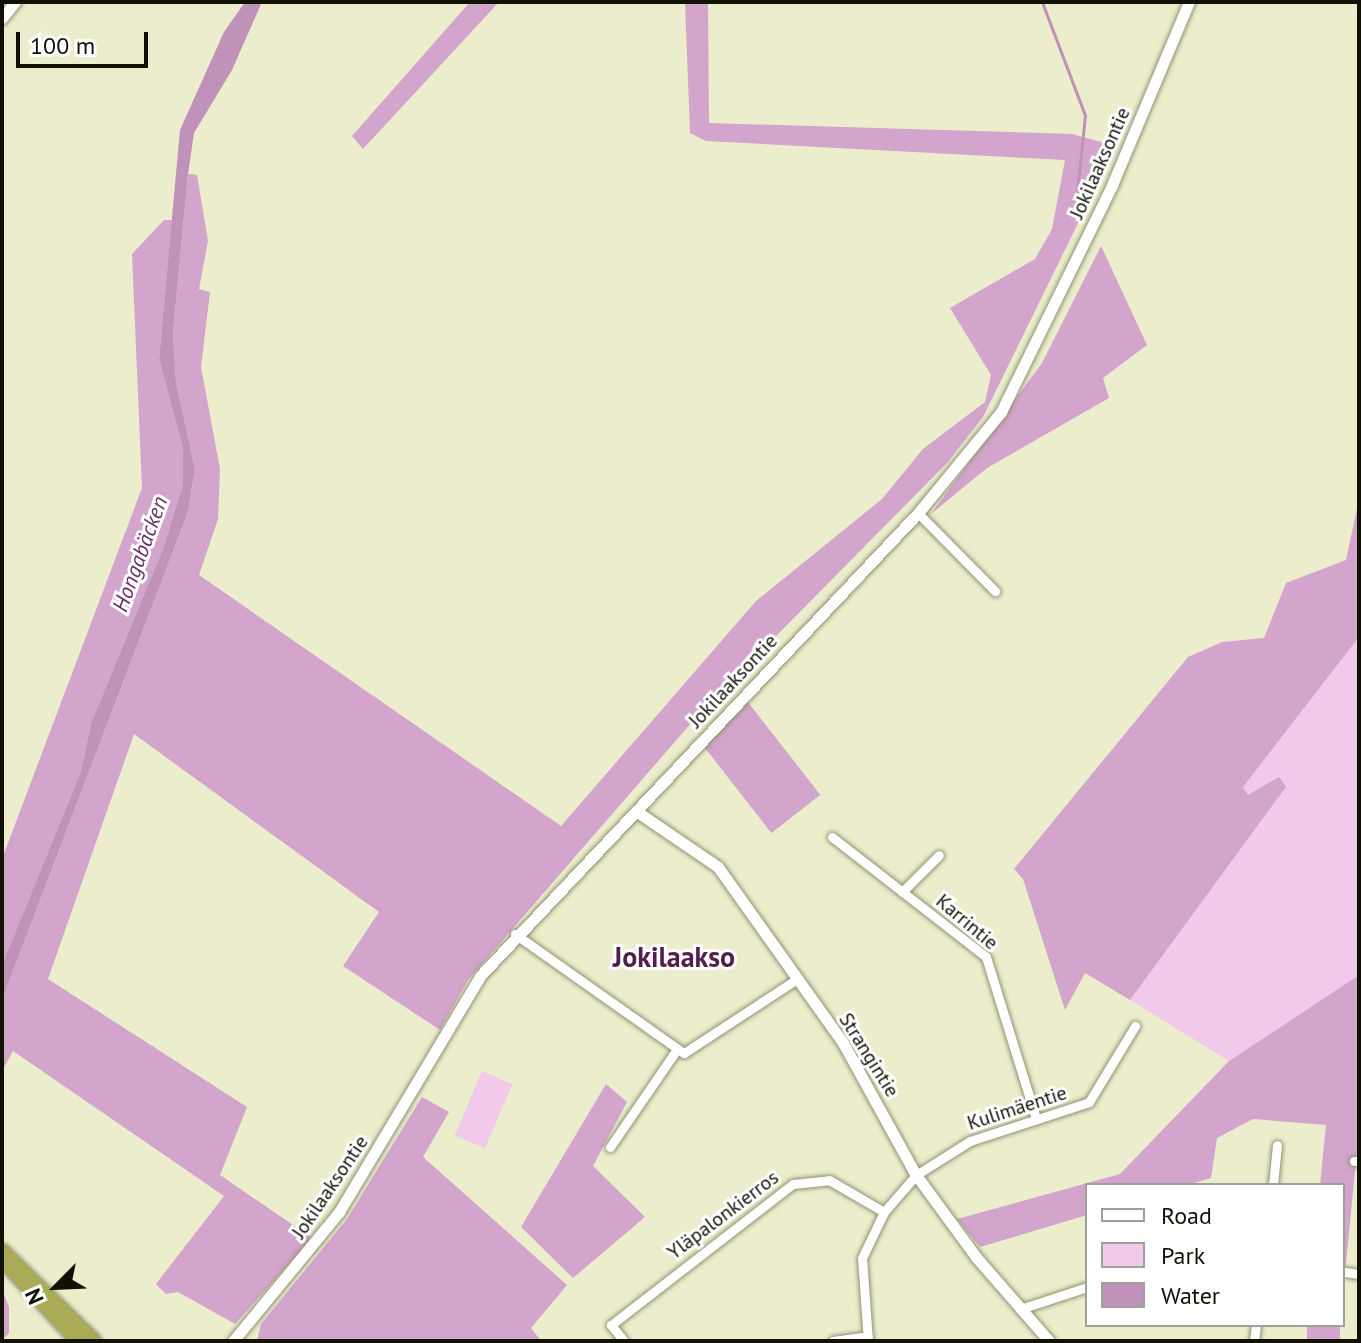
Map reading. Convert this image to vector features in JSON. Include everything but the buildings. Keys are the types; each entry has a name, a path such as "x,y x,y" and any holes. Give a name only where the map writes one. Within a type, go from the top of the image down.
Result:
{"highway":[{"path":"2,1251 94,1341"},
{"path":"2,1259 78,1341"}],"street":[{"path":"2,18 15,2"},
{"name":"Jokilaaksontie","path":"233,1341 339,1212 453,1016 515,934 636,811 964,462 1020,382 1189,2"},
{"path":"918,513 995,591"},
{"name":"Strangintie","path":"636,811 718,867 869,1086 916,1175 1020,1309 1049,1341"},
{"name":"Karrintie","path":"832,837 986,957 1036,1119"},
{"path":"902,892 939,855"},
{"path":"515,934 677,1049 693,1051 797,979"},
{"name":"Kulimäentie","path":"868,1338 862,1258 884,1212 916,1175 984,1134 1036,1119 1096,1096 1135,1026"},
{"path":"610,1147 677,1049"},
{"path":"1273,1183 1277,1145"},
{"name":"Yläpalonkierros","path":"624,1341 611,1325 793,1184 829,1180 884,1212"},
{"path":"1345,1272 1359,1274"},
{"path":"1020,1309 1085,1288"},
{"path":"833,1341 868,1338"}],"green space":[{"path":"1359,637 1359,975 1229,1061 1130,1000 1286,787 1248,796 1243,787"},
{"path":"482,1071 512,1084 485,1148 455,1135"}],"shaded area":[{"path":"470,2 499,2 363,149 352,136"},
{"path":"685,2 708,2 709,123 1072,134 1116,146 983,417 947,463 699,714 468,980 440,1030 343,966 379,912 134,734 48,979 247,1107 220,1175 312,1238 235,1324 178,1292 166,1294 156,1284 224,1196 13,1051 2,1071 2,1000 188,512 195,469 176,382 173,333 188,174 197,175 208,241 199,289 210,292 201,367 220,469 218,519 199,575 561,826 756,601 882,499 923,449 985,402 991,375 950,308 1035,259 1052,229 1065,160 706,141 690,133"},
{"path":"164,220 172,220 159,359 183,449 183,484 164,546 91,723 81,771 2,965 2,859 142,488 132,254"},
{"path":"1101,246 1147,345 1103,378 1109,398 987,468 931,514 1042,363"},
{"path":"1359,499 1359,637 1243,787 1248,795 1279,777 1286,787 1130,1000 1085,973 1065,1010 1023,879 1014,869 1188,657 1222,642 1264,638 1286,583 1346,560"},
{"path":"747,701 820,795 771,833 698,739"},
{"path":"1359,975 1359,1131 1345,1274 1345,1183 1320,1183 1326,1125 1253,1119 1217,1138 1211,1178 1195,1183 1087,1183 1120,1174 1229,1061"},
{"path":"606,1084 627,1102 593,1166 645,1217 573,1278 521,1227"},
{"path":"422,1097 449,1112 423,1157 567,1285 531,1328 541,1341 257,1341 261,1324 347,1219"},
{"path":"1085,1184 1085,1216 980,1247 957,1219"},
{"path":"2,1289 9,1307 9,1333 2,1340"},
{"path":"1307,1327 1340,1327 1340,1341 1307,1341"}],"water":[{"path":"245,2 262,2 232,70 194,133 188,174 173,333 176,382 195,469 188,512 2,1000 2,965 81,771 91,723 164,546 183,484 183,449 159,359 180,130 224,32"}],"waterway":[{"path":"1042,2 1085,115 1076,202"}],"district":[{"name":"Jokilaakso","path":"674,957"}],"water label":[{"name":"Hongabäcken","path":"140,554"}]}
